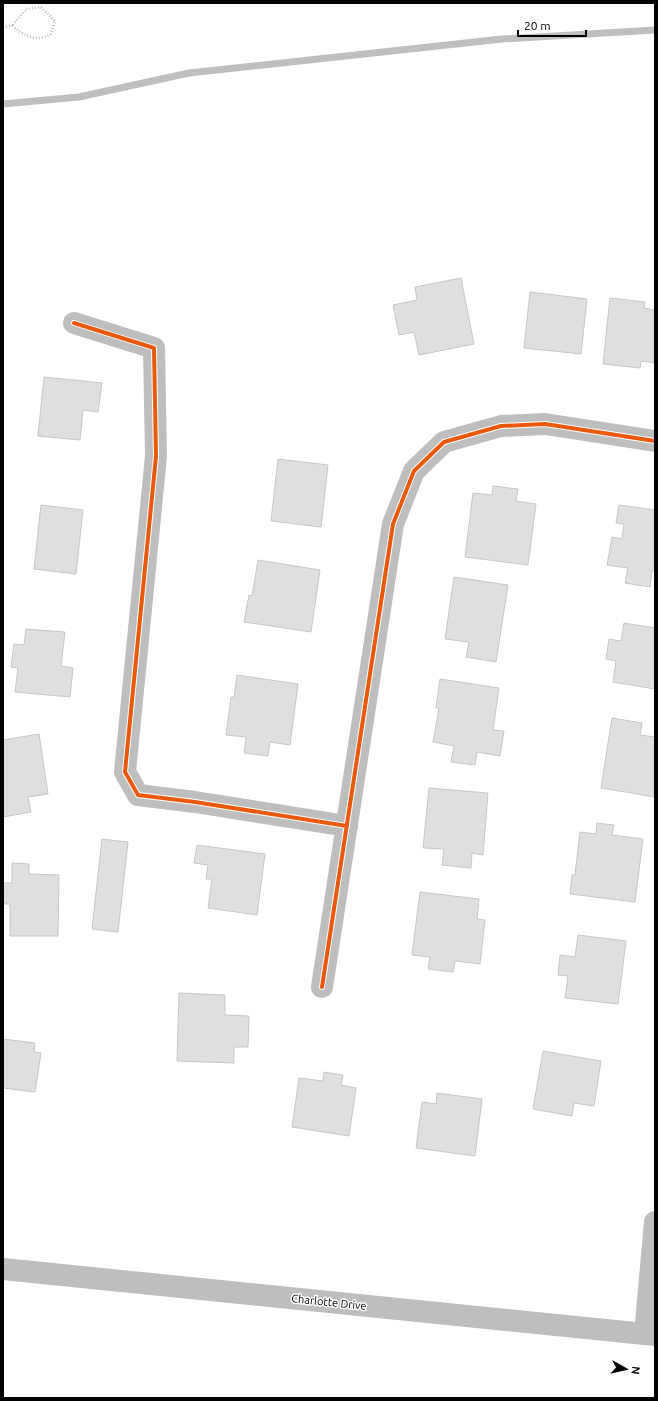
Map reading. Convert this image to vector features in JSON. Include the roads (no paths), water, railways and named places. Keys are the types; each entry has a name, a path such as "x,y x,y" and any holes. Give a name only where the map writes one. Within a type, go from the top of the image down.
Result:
{"street":[{"path":"74,323 154,348 156,456 125,772 138,795 195,802 346,826"},
{"path":"322,987 393,524 414,471 444,442 501,426 545,424 655,441"},
{"path":"650,1334 655,1222"},
{"name":"Charlotte Drive","path":"3,1269 650,1334"}],"waterway":[{"path":"3,104 79,97 189,73 502,39 655,30"}]}
